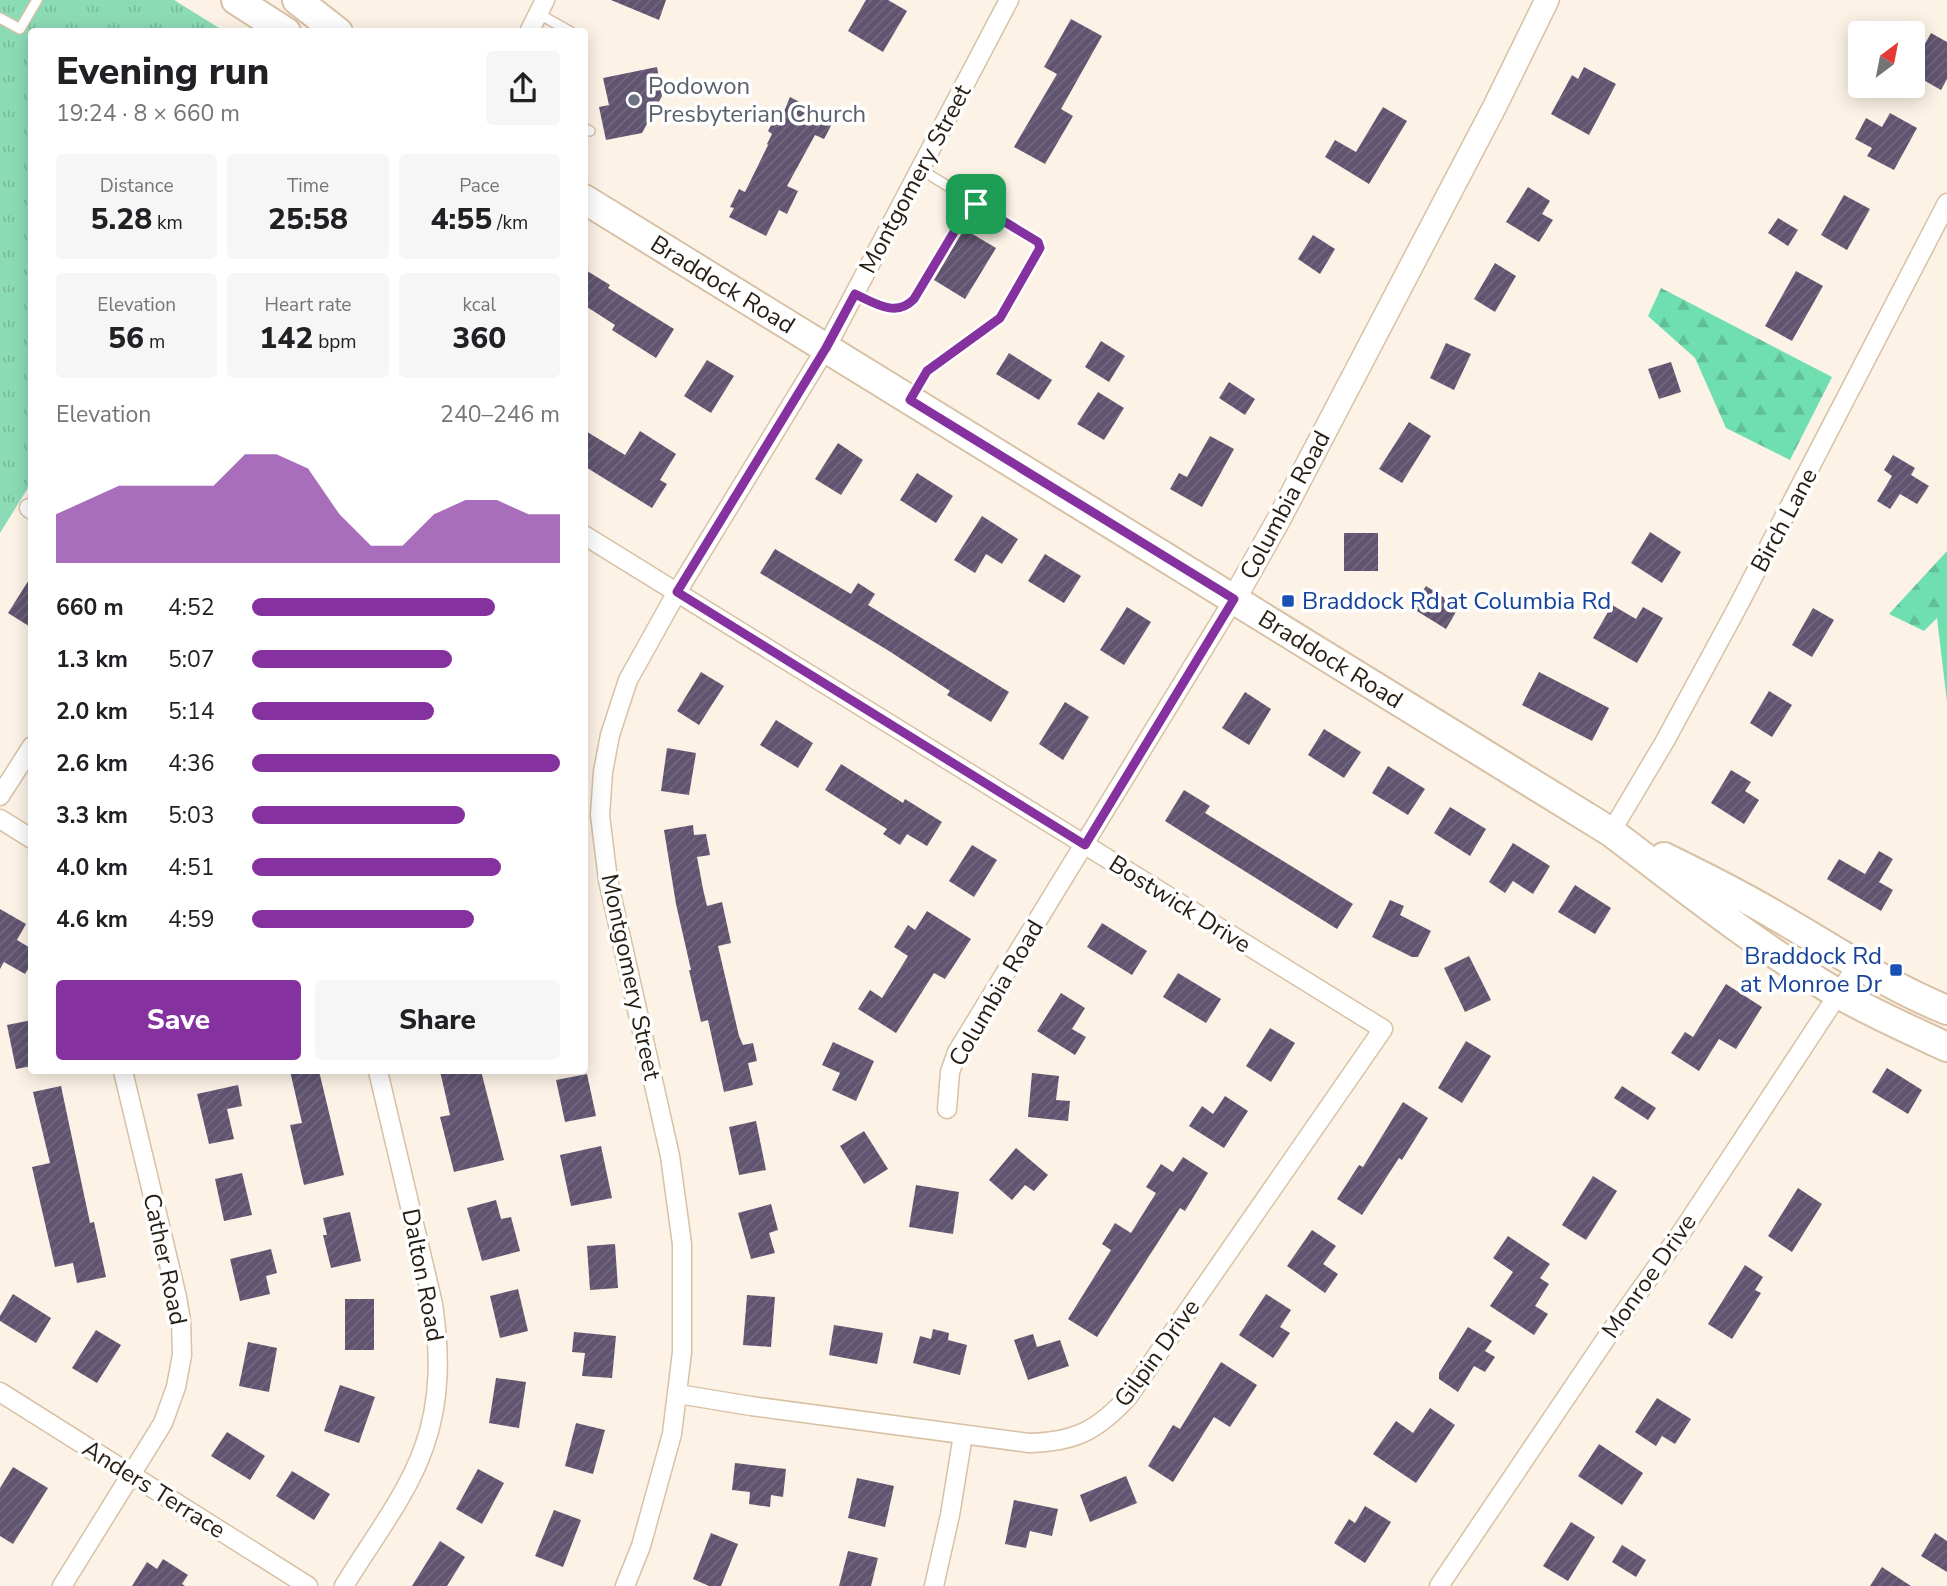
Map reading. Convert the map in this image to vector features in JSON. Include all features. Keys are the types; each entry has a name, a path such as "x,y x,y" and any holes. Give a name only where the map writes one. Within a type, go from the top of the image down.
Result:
{"main road":[{"path":"236,0 280,28"},
{"path":"298,0 333,28"},
{"name":"Braddock Road","path":"588,201 1611,832 1735,926 1839,994 1897,1025 1947,1047"},
{"name":"Braddock Road","path":"1611,832 1714,881 1897,987 1947,1010"}],"street":[{"name":"Montgomery Street","path":"625,1586 641,1546 672,1434 682,1352 682,1244 670,1156 608,880 600,815 607,747 628,680 677,592 826,348 1009,0"},
{"name":"Columbia Road","path":"947,1109 950,1072 957,1052 1234,599 1495,106 1547,0"},
{"path":"531,28 542,7"},
{"name":"Birch Lane","path":"1611,832 1665,741 1737,608 1947,203"},
{"name":"Bostwick Drive","path":"588,537 1383,1029"},
{"path":"0,796 28,752"},
{"path":"0,819 28,836"},
{"name":"Monroe Drive","path":"1439,1586 1609,1334 1683,1230 1858,964"},
{"name":"Gilpin Drive","path":"678,1394 1029,1443 1055,1443 1096,1427 1111,1416 1136,1386 1383,1029"},
{"name":"Cather Road","path":"62,1586 163,1423 176,1387 182,1355 177,1297 124,1074"},
{"name":"Dalton Road","path":"344,1586 410,1479 424,1447 433,1414 439,1371 438,1336 433,1304 379,1074"},
{"name":"Anders Terrace","path":"0,1392 308,1586"},
{"path":"933,1586 950,1515 963,1434"}],"lane":[{"path":"0,18 20,29 37,0"},
{"path":"542,7 566,28"},
{"path":"910,400 927,371 1000,318 1040,248 1038,242 920,169"},
{"path":"855,294 883,307 897,310 907,307 972,202"}],"green space":[{"path":"0,0 174,0 219,28 28,28 28,488 0,533"},
{"path":"1661,288 1832,377 1790,460 1726,428 1695,358 1648,316"},
{"path":"1947,551 1947,702 1937,618 1924,631 1889,614"}],"building":[{"path":"611,0 666,0 659,20"},
{"path":"866,0 888,0 907,11 883,52 848,31"},
{"path":"1071,19 1102,36 1061,109 1073,116 1045,164 1014,147 1057,74 1044,67"},
{"path":"1931,33 1947,42 1947,79 1941,90 1925,81 1925,44"},
{"name":"Podowon Presbyterian Church","path":"657,67 662,96 642,133 606,140 599,107 609,105 603,78"},
{"path":"1584,67 1616,84 1589,135 1551,114 1572,75 1578,79"},
{"path":"790,97 834,120 824,139 815,135 787,186 798,191 787,214 779,210 766,236 729,217 734,208 730,207 739,189 745,192 768,145 772,134 768,131 776,116 781,119"},
{"path":"1383,107 1407,121 1369,184 1325,157 1335,140 1356,152"},
{"path":"1890,113 1917,128 1894,170 1867,156 1872,148 1855,139 1866,118 1882,127"},
{"path":"1528,187 1550,201 1542,214 1553,220 1539,242 1506,222"},
{"path":"1844,195 1870,209 1847,250 1821,235"},
{"path":"1778,218 1798,230 1788,246 1768,233"},
{"path":"964,229 996,248 965,299 934,280"},
{"path":"1313,235 1335,249 1320,274 1298,259"},
{"path":"1495,263 1516,276 1495,312 1474,299"},
{"path":"588,271 610,285 608,288 674,329 656,358 612,330 615,325 588,308"},
{"path":"1796,271 1823,286 1792,341 1765,326"},
{"path":"1101,341 1125,356 1109,382 1085,367"},
{"path":"1446,343 1471,354 1454,390 1430,378"},
{"path":"1009,353 1052,380 1039,400 996,374"},
{"path":"707,360 734,376 711,413 684,396"},
{"path":"1671,362 1681,392 1659,399 1648,369"},
{"path":"1229,382 1255,399 1245,415 1219,398"},
{"path":"1098,392 1124,408 1104,440 1077,424"},
{"path":"1409,422 1431,436 1402,483 1379,469"},
{"path":"640,431 676,454 660,480 667,484 652,508 588,468 588,432 625,455"},
{"path":"1210,436 1234,449 1202,507 1170,489 1179,473 1187,477"},
{"path":"838,443 863,460 841,495 815,479"},
{"path":"1893,455 1915,468 1911,475 1929,486 1917,504 1900,494 1890,509 1877,501 1892,476 1884,470"},
{"path":"917,473 953,496 936,523 900,500"},
{"path":"982,516 1018,539 1002,564 986,554 975,573 954,560"},
{"path":"1650,532 1681,552 1662,583 1631,563"},
{"path":"1344,533 1378,533 1378,571 1344,571"},
{"path":"775,549 851,594 858,583 875,594 868,605 1009,692 991,722 947,695 950,691 889,651 760,573"},
{"path":"1045,554 1081,576 1064,603 1028,581"},
{"path":"28,581 28,626 8,613"},
{"path":"1426,586 1459,607 1446,629 1412,608"},
{"path":"1612,605 1636,619 1643,607 1663,618 1637,663 1593,638"},
{"path":"1127,607 1151,622 1124,665 1100,650"},
{"path":"1813,608 1834,620 1812,657 1792,645"},
{"path":"701,672 724,686 699,725 677,711"},
{"path":"1539,672 1609,708 1592,741 1522,705"},
{"path":"1769,691 1792,705 1772,737 1750,723"},
{"path":"1245,692 1271,709 1249,745 1222,728"},
{"path":"1065,702 1089,717 1063,760 1039,744"},
{"path":"776,720 813,743 798,768 760,745"},
{"path":"1324,729 1361,752 1344,778 1308,755"},
{"path":"667,748 696,753 689,795 661,791"},
{"path":"841,764 903,803 905,799 942,822 927,846 907,834 900,845 883,834 887,829 825,790"},
{"path":"1388,766 1425,789 1408,815 1372,793"},
{"path":"1731,770 1751,782 1745,791 1759,800 1744,824 1711,803"},
{"path":"1184,790 1210,806 1205,813 1353,904 1337,929 1165,821"},
{"path":"1450,807 1486,829 1470,856 1434,833"},
{"path":"693,825 694,835 706,834 710,855 697,857 707,906 722,902 731,943 718,946 739,1036 743,1045 753,1043 757,1061 748,1063 753,1085 724,1092 708,1020 701,1022 689,970 664,830"},
{"path":"1513,843 1550,866 1533,894 1513,881 1505,893 1489,882"},
{"path":"972,845 997,860 974,897 949,881"},
{"path":"1879,851 1893,859 1879,882 1893,890 1881,911 1827,879 1839,859 1865,874"},
{"path":"1575,885 1611,908 1595,934 1558,912"},
{"path":"1390,900 1404,906 1400,915 1431,931 1418,957 1412,957 1372,937"},
{"path":"0,909 26,924 17,940 28,947 28,969 25,974 4,962 0,969"},
{"path":"927,911 971,939 945,979 934,973 896,1033 858,1009 870,990 882,998 908,956 894,947 908,925 915,930"},
{"path":"1102,923 1147,951 1132,975 1087,947"},
{"path":"1469,956 1491,1000 1465,1012 1444,968"},
{"path":"1178,973 1221,999 1206,1023 1163,997"},
{"path":"1726,984 1762,1007 1736,1049 1719,1039 1699,1071 1671,1053 1685,1032 1693,1037"},
{"path":"1061,993 1085,1008 1072,1029 1086,1037 1075,1055 1037,1031"},
{"path":"28,1021 28,1067 16,1069 7,1025"},
{"path":"1270,1028 1295,1043 1271,1082 1246,1066"},
{"path":"1466,1041 1491,1056 1462,1103 1438,1088"},
{"path":"833,1042 874,1061 856,1101 832,1090 840,1073 822,1065"},
{"path":"1887,1068 1922,1090 1908,1114 1872,1092"},
{"path":"1032,1073 1059,1076 1056,1100 1070,1101 1068,1121 1028,1117"},
{"path":"291,1074 320,1074 344,1175 304,1185 290,1125 302,1123"},
{"path":"441,1074 482,1074 504,1160 454,1172 440,1117 450,1115"},
{"path":"587,1074 596,1116 565,1122 556,1080"},
{"path":"238,1085 242,1106 227,1109 234,1139 209,1144 197,1094"},
{"path":"61,1086 90,1223 94,1222 106,1277 77,1283 73,1263 55,1267 32,1167 50,1163 33,1092"},
{"path":"1622,1086 1656,1108 1648,1120 1614,1098"},
{"path":"1225,1096 1248,1111 1224,1148 1189,1126 1202,1106 1213,1114"},
{"path":"1403,1102 1428,1118 1402,1160 1399,1158 1362,1215 1337,1199 1359,1165 1363,1167"},
{"path":"756,1121 766,1170 739,1175 729,1127"},
{"path":"864,1131 888,1169 864,1184 840,1146"},
{"path":"601,1146 612,1198 571,1206 560,1155"},
{"path":"1016,1148 1048,1175 1034,1191 1025,1185 1012,1200 989,1180"},
{"path":"1183,1157 1208,1173 1185,1211 1180,1208 1097,1337 1068,1319 1111,1250 1102,1244 1115,1223 1131,1233 1156,1193 1146,1187 1161,1164 1173,1172"},
{"path":"242,1173 252,1215 224,1221 215,1179"},
{"path":"1593,1176 1617,1191 1586,1240 1562,1225"},
{"path":"916,1185 959,1192 953,1234 909,1227"},
{"path":"1798,1188 1822,1204 1792,1252 1768,1236"},
{"path":"496,1200 501,1219 511,1217 520,1251 482,1261 467,1208"},
{"path":"771,1204 778,1230 769,1233 775,1253 751,1259 738,1213"},
{"path":"350,1212 361,1261 331,1268 323,1235 327,1235 323,1218"},
{"path":"1312,1230 1336,1246 1323,1264 1338,1274 1325,1293 1287,1266"},
{"path":"1508,1236 1550,1264 1540,1278 1549,1284 1535,1306 1548,1314 1534,1335 1490,1306 1513,1272 1493,1258"},
{"path":"615,1244 618,1288 590,1290 587,1246"},
{"path":"271,1249 277,1273 266,1276 270,1294 240,1301 230,1259"},
{"path":"1745,1265 1763,1277 1755,1290 1761,1293 1732,1339 1708,1324"},
{"path":"518,1289 528,1331 500,1338 490,1296"},
{"path":"13,1294 51,1318 36,1343 0,1321 0,1316"},
{"path":"1266,1294 1291,1310 1280,1327 1290,1333 1273,1358 1239,1335"},
{"path":"747,1295 775,1297 771,1347 743,1345"},
{"path":"345,1299 374,1299 374,1350 345,1350"},
{"path":"834,1325 883,1333 877,1364 829,1355"},
{"path":"1468,1327 1492,1341 1485,1351 1495,1357 1485,1372 1474,1366 1458,1392 1439,1379 1439,1373"},
{"path":"933,1329 949,1333 948,1340 967,1345 960,1375 913,1363 920,1336 931,1339"},
{"path":"96,1330 121,1345 97,1383 72,1368"},
{"path":"574,1332 616,1336 612,1378 582,1376 585,1353 572,1352"},
{"path":"1033,1334 1037,1347 1060,1340 1069,1366 1028,1380 1014,1340"},
{"path":"248,1342 277,1348 269,1392 239,1386"},
{"path":"1221,1362 1257,1385 1230,1427 1214,1417 1173,1482 1148,1466 1173,1425 1180,1429"},
{"path":"496,1378 526,1382 519,1428 489,1423"},
{"path":"340,1385 375,1397 359,1443 324,1431"},
{"path":"1657,1398 1691,1419 1675,1444 1662,1436 1656,1446 1635,1432"},
{"path":"1430,1408 1455,1425 1416,1483 1373,1454 1396,1421 1413,1433"},
{"path":"576,1423 605,1430 593,1474 565,1466"},
{"path":"227,1432 265,1456 250,1480 211,1456"},
{"path":"1599,1444 1643,1473 1622,1505 1578,1476"},
{"path":"735,1463 786,1469 783,1497 771,1495 770,1507 749,1504 750,1492 732,1490"},
{"path":"13,1467 48,1488 13,1544 0,1536 0,1488"},
{"path":"478,1469 504,1483 482,1524 456,1509"},
{"path":"292,1471 330,1494 314,1520 276,1496"},
{"path":"1126,1476 1137,1503 1090,1522 1080,1495"},
{"path":"857,1478 894,1486 885,1527 848,1518"},
{"path":"1014,1500 1058,1509 1052,1536 1030,1531 1026,1548 1005,1544"},
{"path":"1365,1506 1391,1522 1365,1563 1334,1543 1349,1519 1355,1523"},
{"path":"554,1510 581,1520 563,1567 535,1556"},
{"path":"1571,1522 1595,1537 1568,1581 1543,1566"},
{"path":"711,1533 738,1544 721,1586 709,1586 693,1579"},
{"path":"1935,1533 1947,1541 1947,1572 1921,1556"},
{"path":"440,1541 465,1557 447,1586 412,1586"},
{"path":"1622,1545 1646,1560 1636,1577 1612,1562"},
{"path":"848,1551 878,1558 871,1586 839,1586"},
{"path":"163,1559 188,1575 182,1584 185,1586 132,1586 147,1562 157,1569"},
{"path":"1882,1567 1911,1586 1870,1586"}],"place":[{"name":"Podowon Presbyterian Church","path":"634,100"},
{"name":"Braddock Rd at Columbia Rd","path":"1288,601"},
{"name":"Braddock Rd at Monroe Dr","path":"1896,970"}],"route":[{"path":"972,202 976,204 1038,242 1040,248 1000,318 927,371 910,400 1234,599 1085,845 677,592 826,348 855,294 883,307 897,310 907,307 972,202"}]}
